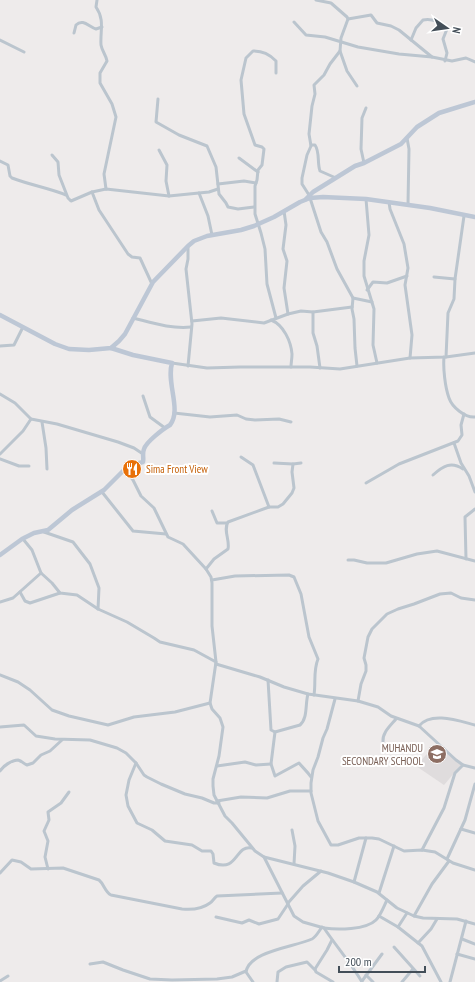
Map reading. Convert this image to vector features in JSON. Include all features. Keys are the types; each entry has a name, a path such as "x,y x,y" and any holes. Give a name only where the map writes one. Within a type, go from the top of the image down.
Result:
{"street":[{"path":"97,0 96,7 101,16 102,48 107,61 100,73 100,83 112,104 116,117 104,174 106,189"},
{"path":"316,0 331,3 348,19"},
{"path":"348,19 371,15 377,23 392,26 401,31 432,56 452,62 466,58 475,62"},
{"path":"348,19 341,40 340,51 347,71 357,86"},
{"path":"411,40 416,28 423,20 428,19 443,23 447,29 443,39 447,53 445,61"},
{"path":"74,33 75,27 78,23 84,22 96,29 102,27"},
{"path":"294,22 306,35 341,40 358,47 399,54 432,56"},
{"path":"0,40 24,52"},
{"path":"276,73 276,61 270,55 267,53 253,51 246,58 241,77 243,108 248,124 255,145 264,149 262,165 258,172 256,183 254,207 265,249 267,284 276,318"},
{"path":"340,51 324,75 314,85 315,94 309,134 311,145 307,155 302,178 320,232 327,242 337,269 353,298 352,307 357,366"},
{"path":"158,99 156,122 179,135 207,146 216,167 220,197 228,207 240,209 254,207"},
{"path":"111,348 125,334 152,284 188,246 201,238 258,225 308,198 355,166 401,144 417,127 439,113 475,102"},
{"path":"364,163 362,149 362,118 366,108"},
{"path":"407,138 409,149 408,204"},
{"path":"311,145 315,144 317,148 319,170 322,173 336,178"},
{"path":"159,150 167,165 166,181 169,196"},
{"path":"52,155 58,162 59,175 66,195 69,200 73,201 92,192 106,189 169,196 218,190"},
{"path":"239,158 258,172"},
{"path":"0,161 8,165 10,176 12,178 43,188 55,190 66,195"},
{"path":"218,184 244,181 256,183"},
{"path":"92,192 99,210 128,254 132,257 140,258 152,284"},
{"path":"200,193 208,216 212,235"},
{"path":"308,198 323,197 366,199 408,204 475,217"},
{"path":"366,199 369,234 364,261 364,276 367,290 372,302 374,315 374,345 377,363"},
{"path":"389,202 390,209 405,250 408,268 406,291 412,335 410,358"},
{"path":"284,211 286,225 283,249 287,261 284,288 288,314"},
{"path":"464,216 455,279 454,299 448,312 444,366 449,397 453,404 468,417 475,417"},
{"path":"188,246 186,269 192,321 188,366"},
{"path":"367,290 373,282 387,283 407,276"},
{"path":"434,277 455,279"},
{"path":"353,298 372,302"},
{"path":"192,321 216,318 239,319 261,323 303,310 313,312 352,307"},
{"path":"313,312 313,333 317,346 320,368"},
{"path":"0,315 55,344 69,349 78,350 111,348 133,355 188,366 207,368 240,367 340,369 410,358 445,357 475,353"},
{"path":"133,318 168,327 191,327"},
{"path":"271,320 278,324 289,340 292,354 291,368"},
{"path":"0,346 14,345 23,327"},
{"path":"44,532 72,510 102,492 125,469 143,462 143,451 146,446 171,424 174,413 174,395 171,385 170,371 172,363"},
{"path":"0,394 15,404 31,419 57,424 118,442 134,448 143,454"},
{"path":"143,396 150,417 165,428"},
{"path":"174,413 210,417 237,415 246,419 279,419 291,422"},
{"path":"366,483 404,462 454,443 462,435 461,425 464,414"},
{"path":"1,452 23,431 31,419"},
{"path":"42,422 46,448 47,469"},
{"path":"454,443 475,492"},
{"path":"241,457 253,465 269,508"},
{"path":"0,459 19,466 29,466"},
{"path":"274,463 301,463"},
{"path":"212,511 217,523 227,523 269,508 278,508 286,502 292,493 294,484 292,464"},
{"path":"433,475 450,465 457,465 464,469"},
{"path":"125,469 133,480 136,489 141,496 154,508 169,538 183,544 206,569 212,580 212,626 216,663 210,703 212,709 220,718 223,727 217,766 212,786 214,795 225,816 253,848 264,857 296,918 303,922 338,929 354,928 371,923 379,916 387,900"},
{"path":"102,492 132,531 166,534"},
{"path":"466,559 466,517 475,509"},
{"path":"206,569 214,559 228,549 229,540 226,528 227,523"},
{"path":"0,555 22,539 34,533 44,532 73,542 90,564 99,588 98,610"},
{"path":"22,539 27,542 32,550 41,573 60,593"},
{"path":"348,560 367,563 386,563 433,551 475,561"},
{"path":"0,602 13,598 41,573"},
{"path":"212,580 235,576 289,575 294,577 301,594 309,637 318,659 314,668 314,696"},
{"path":"20,592 25,601 30,603 60,593 77,595 98,610 127,622 160,642 194,650 216,663 314,696 358,701 378,707 396,718 419,726 442,748 463,765 475,768"},
{"path":"358,701 361,684 366,671 364,658 368,637 372,629 387,614 440,594 450,594 461,598 475,600"},
{"path":"0,675 18,682 30,690 52,710 69,716 108,725 134,717 176,712 210,703"},
{"path":"268,680 270,723 271,730 275,732"},
{"path":"275,732 303,723 308,694"},
{"path":"335,699 311,777 311,791 318,821 331,845 334,846 359,838 378,839 404,851 422,850 435,852 457,865 475,870"},
{"path":"383,742 382,738 384,733 396,718"},
{"path":"419,726 424,720 433,718 475,725"},
{"path":"0,727 24,726 36,736 63,740 85,740 122,751 136,763 144,775 160,784 185,794 202,798 214,803 241,797 266,798 290,791 311,791"},
{"path":"275,732 271,764 275,776 299,763 308,771 311,777"},
{"path":"0,771 2,768 19,760 25,765 33,763 41,755 50,751 63,740"},
{"path":"217,766 245,762 256,765 271,764"},
{"path":"136,763 129,780 126,795 128,806 139,824 152,830 165,841 192,845 202,851 211,851 213,854 214,863 224,865 234,862 241,850 253,848"},
{"path":"422,850 444,808 455,773 463,765"},
{"path":"414,916 432,884 448,860 462,829 475,784"},
{"path":"48,869 45,857 48,840 44,831 49,820 48,812 61,803 69,792"},
{"path":"462,829 475,833"},
{"path":"292,830 295,846 294,864"},
{"path":"354,882 366,838"},
{"path":"379,894 394,846"},
{"path":"264,857 321,871 354,882 379,894 407,914 423,918 457,919 475,924"},
{"path":"0,873 12,860 21,862 31,870 59,868 99,880 107,892 111,895 193,910 211,903 217,896 282,893"},
{"path":"216,917 242,923 249,920 261,924 278,920 288,904 303,886 321,871"},
{"path":"398,927 407,914"},
{"path":"379,916 398,927 422,946 441,982"},
{"path":"418,943 431,929 437,919"},
{"path":"450,982 466,921"},
{"path":"323,927 353,965 362,982"},
{"path":"90,964 103,962 150,979 217,979 246,971 252,962 259,957 313,938 323,927"},
{"path":"315,970 332,940"},
{"path":"462,940 475,944"},
{"path":"394,947 420,976"},
{"path":"362,982 382,954"},
{"path":"457,954 475,959"},
{"path":"277,982 278,972 286,967 307,962 315,970 332,982"},
{"path":"402,982 413,969"},
{"path":"246,971 253,982"},
{"path":"366,975 373,982"},
{"path":"0,981 8,976"}],"shaded area":[{"name":"MUHANDU SECONDARY SCHOOL","path":"436,744 461,765 444,785 416,766"}],"place":[{"name":"Sima Front View","path":"132,469"},
{"name":"MUHANDU SECONDARY SCHOOL","path":"437,754"}]}
